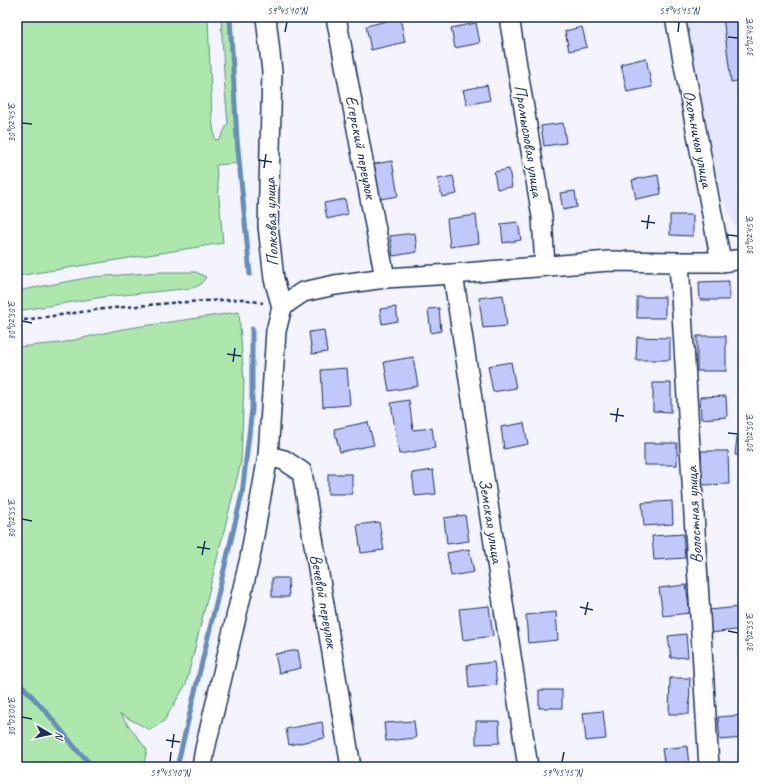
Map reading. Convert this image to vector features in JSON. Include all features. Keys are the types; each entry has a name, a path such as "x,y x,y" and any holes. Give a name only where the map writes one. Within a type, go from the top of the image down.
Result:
{"street":[{"name":"Полковая улица","path":"266,17 272,72 268,226 274,279 282,307"},
{"name":"Егерский переулок","path":"336,17 385,278"},
{"name":"Промысловая улица","path":"509,17 542,218 545,266"},
{"name":"Охотничья улица","path":"675,17 721,262"},
{"path":"202,767 250,558 268,456 276,330 282,307 302,292 335,285 385,278 609,261 721,262 743,259"},
{"name":"Волостная улица","path":"679,262 709,767"},
{"name":"Земская улица","path":"453,274 528,767"},
{"name":"Вечевой переулок","path":"268,456 284,460 302,472 351,767"}],"path":[{"path":"17,321 103,309 242,299 282,307"}],"shaded area":[{"path":"681,17 743,17 743,227 735,228 704,153"}],"green space":[{"path":"17,17 208,17 212,119 215,140 220,139 228,123 221,17 230,17 240,163 216,165 223,243 17,276"},
{"path":"161,272 196,272 206,277 200,285 192,288 103,297 17,311 17,291 92,277"},
{"path":"239,312 244,382 241,462 186,684 164,721 150,730 120,714 147,750 143,767 17,767 17,347 61,343 122,329"}],"building":[{"path":"723,17 743,17 743,80 731,82"},
{"path":"400,18 405,42 371,50 366,26"},
{"path":"476,23 480,43 455,48 451,28"},
{"path":"582,27 587,47 569,51 565,31"},
{"path":"646,58 652,87 627,92 621,64"},
{"path":"487,85 490,100 467,105 463,90"},
{"path":"563,123 566,143 544,146 541,126"},
{"path":"392,161 398,196 380,199 374,164"},
{"path":"509,169 512,187 497,189 494,172"},
{"path":"658,175 661,194 636,199 632,180"},
{"path":"453,176 457,194 442,197 438,179"},
{"path":"575,191 577,207 563,210 560,193"},
{"path":"345,199 348,214 327,219 324,203"},
{"path":"476,215 479,243 450,247 447,219"},
{"path":"670,215 693,215 693,236 670,235"},
{"path":"518,222 521,240 503,243 501,224"},
{"path":"415,233 417,252 393,256 390,236"},
{"path":"729,281 729,300 700,300 699,282"},
{"path":"503,295 507,326 483,328 479,298"},
{"path":"637,297 665,297 665,318 637,318"},
{"path":"396,307 398,321 382,324 380,309"},
{"path":"439,308 441,331 431,333 428,309"},
{"path":"324,330 327,352 312,354 309,332"},
{"path":"697,336 726,336 726,371 697,371"},
{"path":"637,337 670,338 670,360 636,360"},
{"path":"413,357 418,386 389,391 384,362"},
{"path":"511,362 516,388 493,392 488,366"},
{"path":"347,368 350,405 323,407 321,370"},
{"path":"653,383 671,383 671,412 653,411"},
{"path":"726,396 727,417 701,419 700,397"},
{"path":"409,400 413,430 432,428 435,448 399,454 391,403"},
{"path":"368,422 374,445 340,452 334,429"},
{"path":"524,423 528,444 504,449 501,427"},
{"path":"737,437 743,437 743,455 735,455"},
{"path":"644,443 677,443 677,465 644,465"},
{"path":"701,451 728,451 729,484 702,485"},
{"path":"433,470 436,494 415,496 412,473"},
{"path":"328,474 352,474 352,494 328,494"},
{"path":"672,501 673,524 644,526 642,503"},
{"path":"465,515 469,541 447,544 444,518"},
{"path":"379,522 384,550 361,553 357,525"},
{"path":"683,534 685,558 654,560 652,536"},
{"path":"469,549 474,572 451,576 447,553"},
{"path":"272,578 288,578 289,597 272,597"},
{"path":"686,585 690,613 663,616 659,588"},
{"path":"489,606 493,636 463,640 459,609"},
{"path":"740,607 743,629 711,633 709,610"},
{"path":"556,612 558,640 528,643 526,615"},
{"path":"686,634 688,657 671,658 668,636"},
{"path":"298,650 301,668 279,673 275,654"},
{"path":"494,662 497,685 469,688 467,665"},
{"path":"670,678 690,678 689,714 669,714"},
{"path":"539,690 562,690 562,708 539,708"},
{"path":"603,711 606,739 586,741 583,713"},
{"path":"743,715 743,738 720,740 718,717"},
{"path":"414,721 416,738 386,741 384,723"},
{"path":"476,721 499,721 500,743 476,744"},
{"path":"322,722 325,738 289,745 286,729"},
{"path":"687,746 689,767 665,767 662,749"}],"waterway":[{"path":"230,17 237,139 250,274"},
{"path":"177,767 242,494 252,409 252,329"},
{"path":"17,680 93,767"}]}
